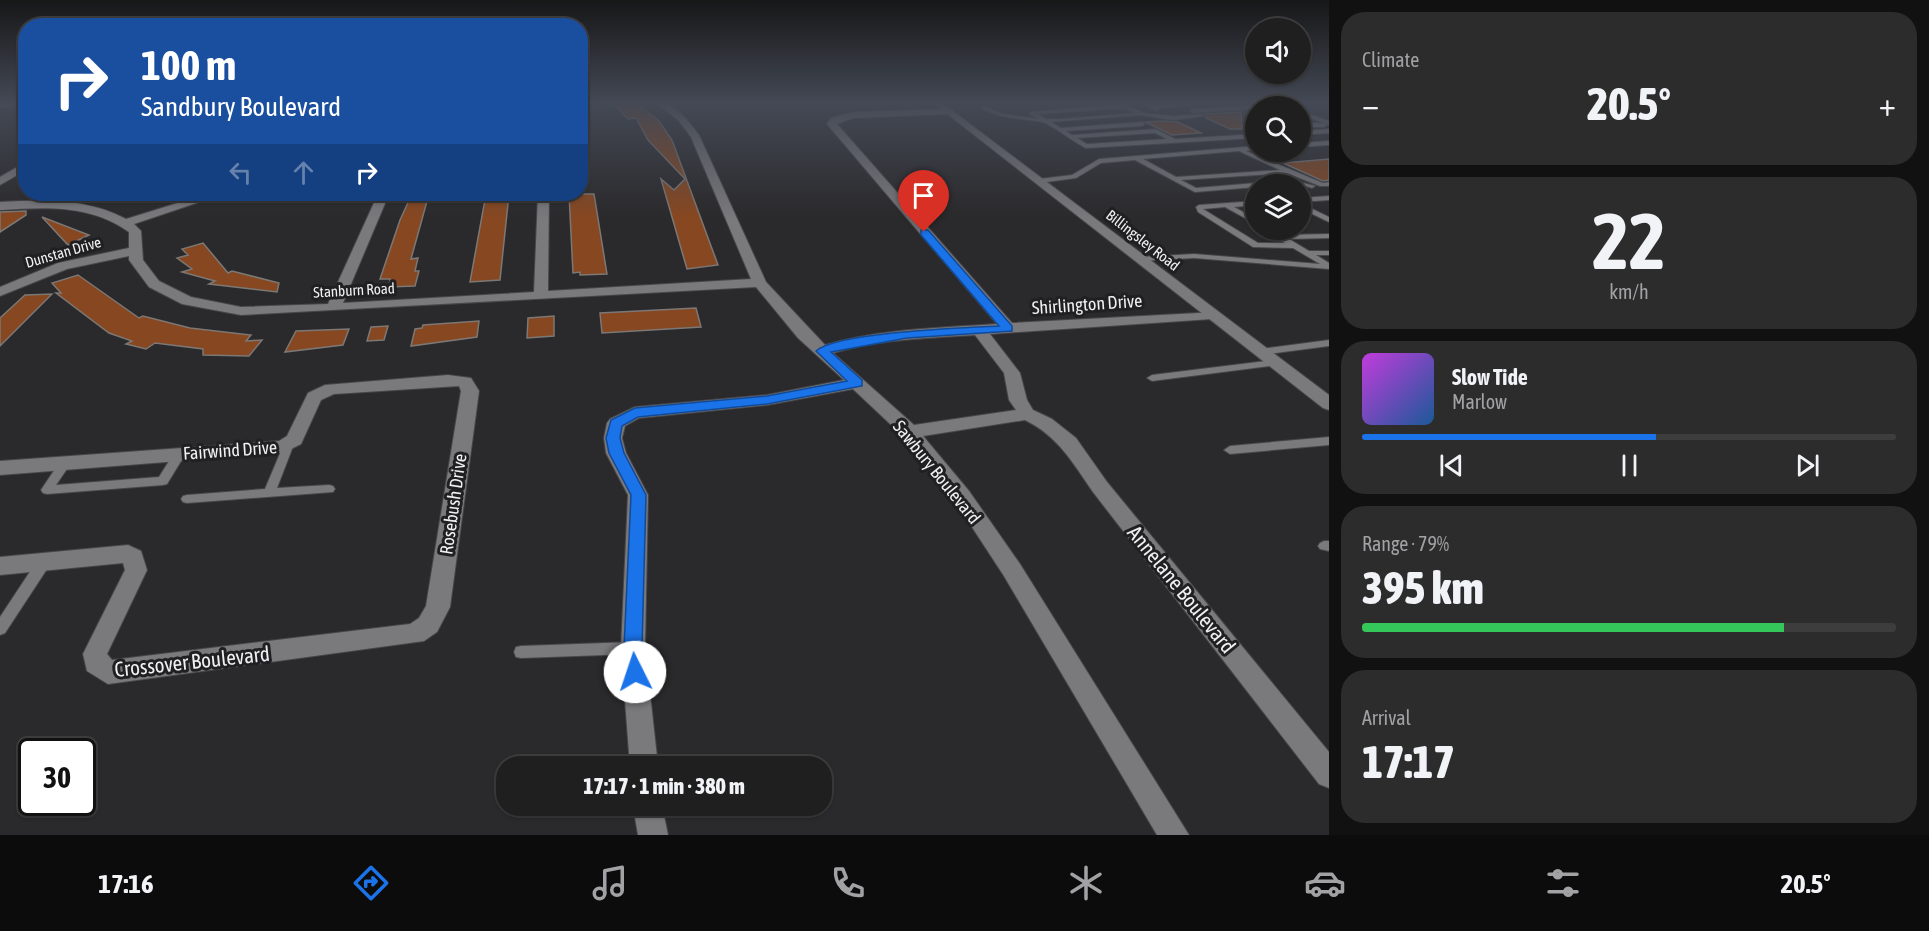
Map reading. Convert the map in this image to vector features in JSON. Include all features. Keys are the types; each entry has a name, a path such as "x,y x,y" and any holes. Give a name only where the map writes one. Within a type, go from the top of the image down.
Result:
{"street":[{"name":"Sawbury Boulevard","path":"698,141 760,283 784,315 910,432 962,496 1012,570 1174,835"},
{"path":"847,141 1008,328"},
{"name":"Billingsley Road","path":"988,141 1329,404"},
{"path":"0,182 18,170"},
{"path":"0,206 71,206 104,212 125,222 194,201"},
{"path":"334,308 380,201"},
{"path":"541,296 543,201"},
{"name":"Stanburn Road","path":"125,222 135,231 136,260 154,284 187,301 252,311 760,283"},
{"name":"Dunstan Drive","path":"0,292 63,266 137,250"},
{"name":"Shirlington Drive","path":"822,351 849,343 907,335 1212,315"},
{"path":"910,432 1027,414 1018,400 1012,373 979,330"},
{"name":"Fairwind Drive","path":"0,468 290,444 294,440 310,402 322,392 331,389 437,381 465,382"},
{"name":"Rosebush Drive","path":"428,625 438,607 470,391 465,382"},
{"path":"643,756 633,648 638,495 616,453 613,438 616,423 635,413 767,400 857,383"},
{"name":"Annelane Boulevard","path":"1027,414 1046,423 1069,442 1100,487 1329,774"},
{"name":"Crossover Boulevard","path":"0,566 128,554 133,557 136,570 95,654 96,663 108,672 399,638 415,634 428,625"},
{"path":"650,816 653,835"}],"lane":[{"path":"1078,141 1089,146 1174,141"},
{"path":"1311,144 1329,142"},
{"path":"1239,149 1286,171 1326,185"},
{"path":"1039,181 1074,177 1099,161 1245,149"},
{"path":"1134,157 1195,190 1245,186"},
{"path":"1175,179 1286,171"},
{"path":"1311,186 1326,185"},
{"path":"1311,199 1329,198"},
{"path":"1245,204 1199,207 1256,245 1296,246"},
{"path":"1227,206 1245,216"},
{"path":"1311,211 1329,220"},
{"path":"1317,213 1329,213"},
{"path":"1311,236 1329,236"},
{"path":"1285,240 1329,266"},
{"path":"1309,254 1329,253"},
{"path":"1140,259 1194,256 1329,266"},
{"path":"1260,352 1329,343"},
{"path":"1152,378 1275,363"},
{"path":"1230,450 1329,441"},
{"path":"269,493 290,444"},
{"path":"65,463 47,490 163,481 180,453"},
{"path":"187,499 329,489"},
{"path":"0,629 44,562"},
{"path":"522,652 633,648"}],"building":[{"path":"649,141 672,141 718,265 687,269 661,179 674,190 685,179"},
{"path":"1329,159 1329,180 1323,181 1283,163 1311,162"},
{"path":"588,194 594,194 607,274 573,273 569,201 588,201"},
{"path":"409,201 427,201 411,259 418,258 415,271 419,271 415,286 389,287 390,279 380,279"},
{"path":"485,201 508,201 500,280 470,282"},
{"path":"26,211 26,215 0,232 0,212"},
{"path":"42,217 89,235 68,245"},
{"path":"203,243 228,273 232,271 279,283 277,292 209,284 215,281 182,272 192,269 177,258 188,255 182,249"},
{"path":"78,275 139,318 143,316 190,328 251,335 246,341 262,340 249,356 203,355 203,349 155,343 146,349 126,344 132,341 109,333 56,293 61,293 52,283"},
{"path":"52,294 0,346 0,318 25,295"},
{"path":"696,308 701,327 602,333 600,313"},
{"path":"554,316 554,336 527,338 528,318"},
{"path":"479,321 477,337 411,346 415,329 422,328 423,325"},
{"path":"388,326 384,340 367,341 371,327"},
{"path":"349,329 343,345 285,352 296,331"}],"route":[{"path":"635,672 633,648 638,495 616,453 613,438 616,423 635,413 767,400 857,383 822,351 849,343 907,335 1008,328 924,232"}]}
